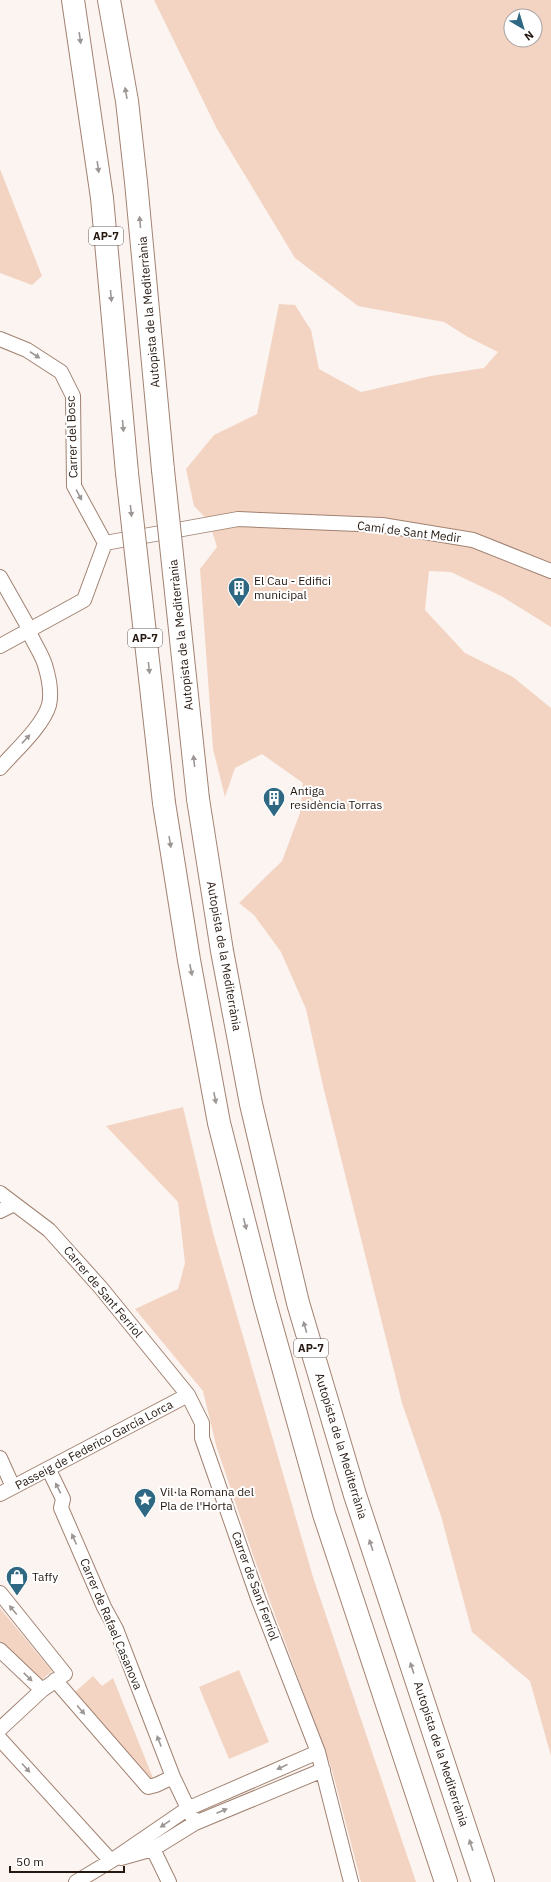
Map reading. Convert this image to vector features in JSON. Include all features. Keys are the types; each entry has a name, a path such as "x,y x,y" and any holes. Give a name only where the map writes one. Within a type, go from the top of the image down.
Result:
{"highway":[{"name":"AP-7","path":"73,0 102,198 127,473 164,803 189,960 219,1123 265,1303 324,1514 446,1882"},
{"name":"Autopista de la Mediterrània","path":"109,0 127,101 134,160 163,470 198,799 222,951 251,1104 298,1303 355,1495 483,1882"}],"street":[{"name":"Carrer del Bosc","path":"0,338 27,350 62,372 73,396 74,486 105,543"},
{"name":"Camí de Sant Medir","path":"105,543 238,519 382,526 474,540 551,571"},
{"path":"0,646 84,600 105,543"},
{"path":"0,577 26,623 28,631 45,664 50,688 49,705 34,731 0,768"},
{"name":"Carrer de Sant Ferriol","path":"0,1193 44,1225 60,1240 188,1395 202,1422 202,1438 258,1598 318,1752 351,1882"},
{"path":"0,1211 14,1204"},
{"name":"Passeig de Federico García Lorca","path":"0,1494 49,1470 188,1395"},
{"path":"0,1458 13,1487"},
{"name":"Carrer de Rafael Casanova","path":"49,1470 63,1499 61,1508 104,1607 116,1629 173,1777 194,1823"},
{"path":"0,1593 66,1674 42,1690 0,1729"},
{"path":"0,1650 42,1690"},
{"path":"55,1680 148,1787 156,1786 173,1777"},
{"path":"0,1739 111,1861"},
{"path":"76,1882 111,1861 187,1809 318,1752"},
{"path":"111,1861 153,1849 194,1823 323,1770"},
{"path":"153,1849 169,1882"}],"shaded area":[{"path":"154,0 551,0 551,627 501,596 451,572 429,571 425,610 465,653 513,677 551,708 551,1756 530,1681 472,1632 441,1516 402,1403 323,1086 306,1009 281,952 254,915 239,903 282,861 300,813 303,783 262,754 235,768 225,797 213,749 200,569 217,547 209,521 194,506 186,469 214,435 257,414 279,304 295,305 311,330 319,369 361,392 431,376 484,368 498,352 468,337 444,322 358,306 295,258 217,129"},
{"path":"0,169 42,276 32,285 0,273"},
{"path":"183,1107 213,1233 313,1577 416,1882 361,1882 332,1770 253,1555 216,1445 203,1391 135,1309 178,1289 185,1263 178,1202 106,1126"},
{"path":"0,1608 52,1671 40,1681 0,1642"},
{"path":"239,1670 269,1742 229,1759 199,1687"},
{"path":"93,1676 102,1686 113,1678 153,1778 150,1780 75,1692"}],"place":[{"name":"El Cau - Edifici municipal","path":"239,608"},
{"name":"Antiga residència Torras","path":"274,818"},
{"name":"Vil·la Romana del Pla de l'Horta","path":"145,1518"},
{"name":"Taffy","path":"17,1596"}]}
